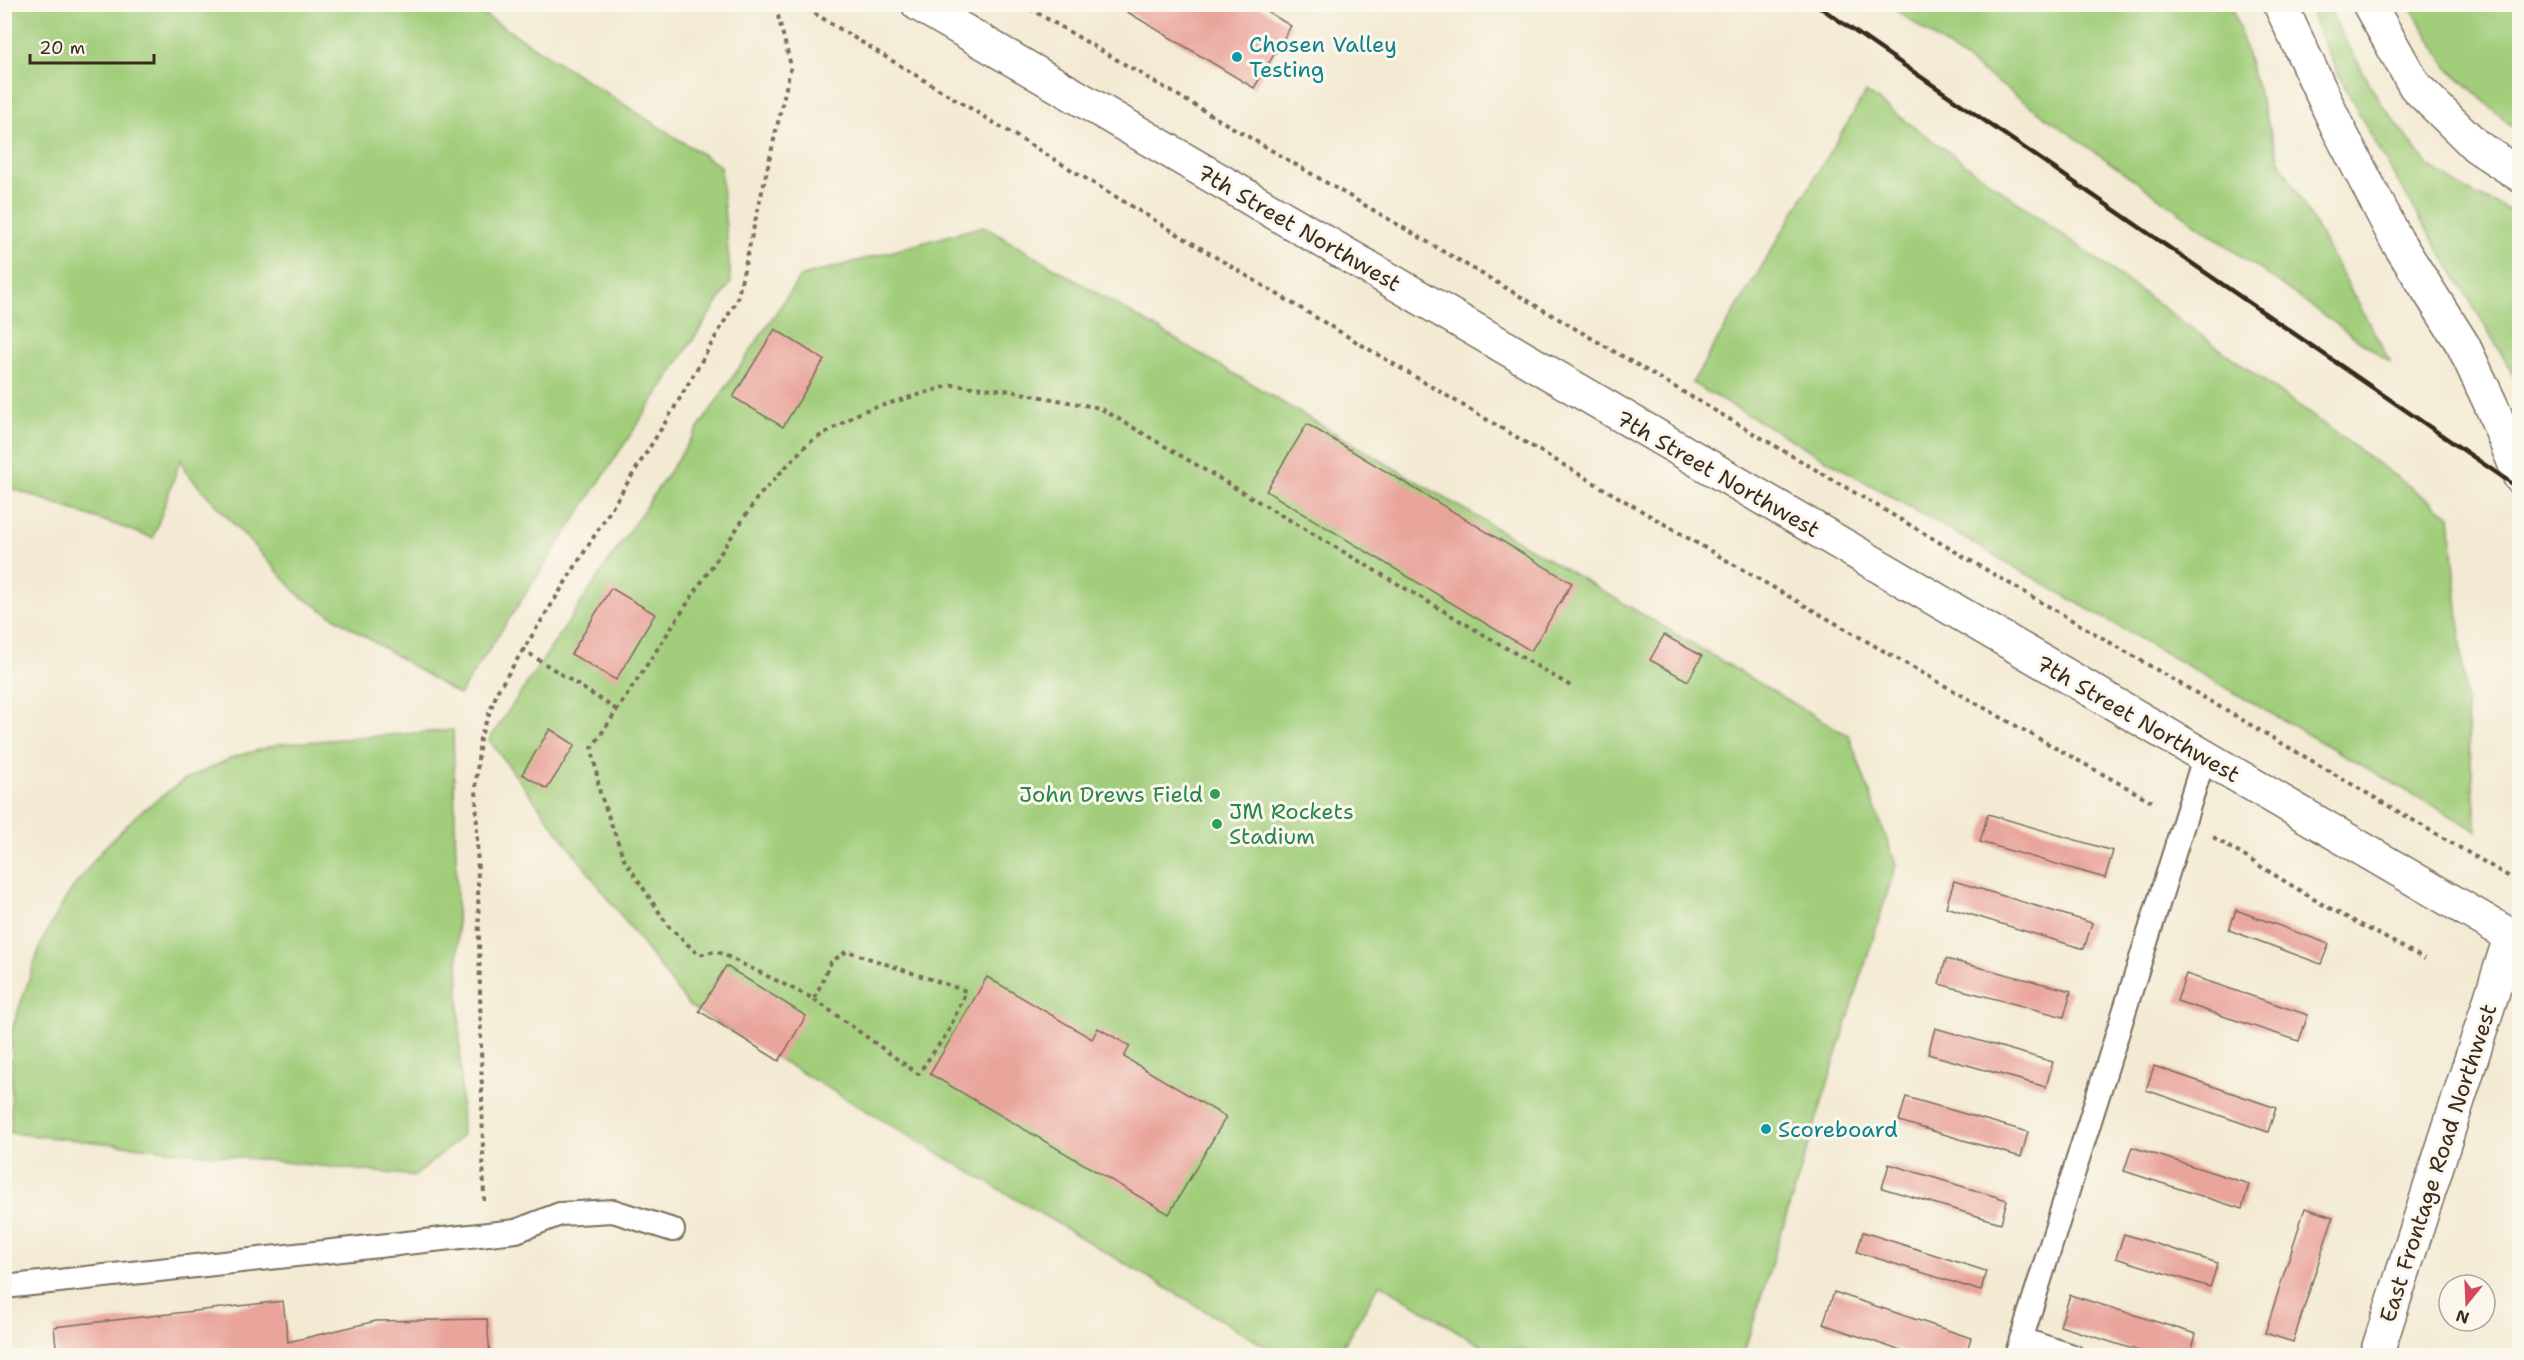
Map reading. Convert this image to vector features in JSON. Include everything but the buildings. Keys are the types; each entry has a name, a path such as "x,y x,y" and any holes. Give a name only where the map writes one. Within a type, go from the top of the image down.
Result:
{"main road":[{"name":"7th Street Northwest","path":"918,4 2515,938"},
{"path":"2280,4 2337,126 2397,241 2463,345 2492,407 2520,477"},
{"path":"2369,4 2415,86 2476,146 2520,175"},
{"name":"East Frontage Road Northwest","path":"2376,1356 2515,938"}],"lane":[{"path":"2073,1356 2018,1347 2204,758"},
{"path":"4,1287 516,1231 560,1214 613,1211 673,1230"}],"path":[{"path":"484,1201 476,783 480,738 498,690 522,649 673,410 737,300 790,66 775,4"},
{"path":"799,4 1340,334 1943,686 2185,820 2320,903 2425,959"},
{"path":"1022,4 2520,883"},
{"path":"814,999 831,962 847,951 966,991 948,1032 918,1074 814,999 716,951 699,955 669,927 624,859 600,793 592,748 757,498 808,443 863,411 952,385 1005,390 1100,408 1574,688"},
{"path":"522,649 617,710"}],"green space":[{"path":"11,5 469,5 720,166 731,282 459,695 300,596 185,471 181,458 153,538 5,486 4,24"},
{"path":"1889,5 2232,5 2279,160 2391,363"},
{"path":"2308,5 2330,5 2332,16 2380,102 2428,165 2464,189 2519,215 2519,385 2380,151 2329,55"},
{"path":"2409,5 2519,5 2519,133 2448,68"},
{"path":"1866,92 2450,516 2477,831 1692,383"},
{"name":"JM Rockets Stadium","path":"983,226 1849,736 1896,865 1743,1355 1590,1356 1483,1347 1380,1283 1338,1355 1280,1355 689,1006 489,740 800,277"},
{"path":"453,730 462,1136 415,1176 11,1133 12,1029 42,941 69,893 103,849 139,813 184,780 234,757 279,744"}],"railway":[{"path":"1815,4 2520,489"}],"place":[{"name":"Chosen Valley Testing","path":"1237,57"},
{"name":"John Drews Field","path":"1215,794"},
{"name":"JM Rockets Stadium","path":"1217,824"},
{"name":"Scoreboard","path":"1766,1129"}]}
